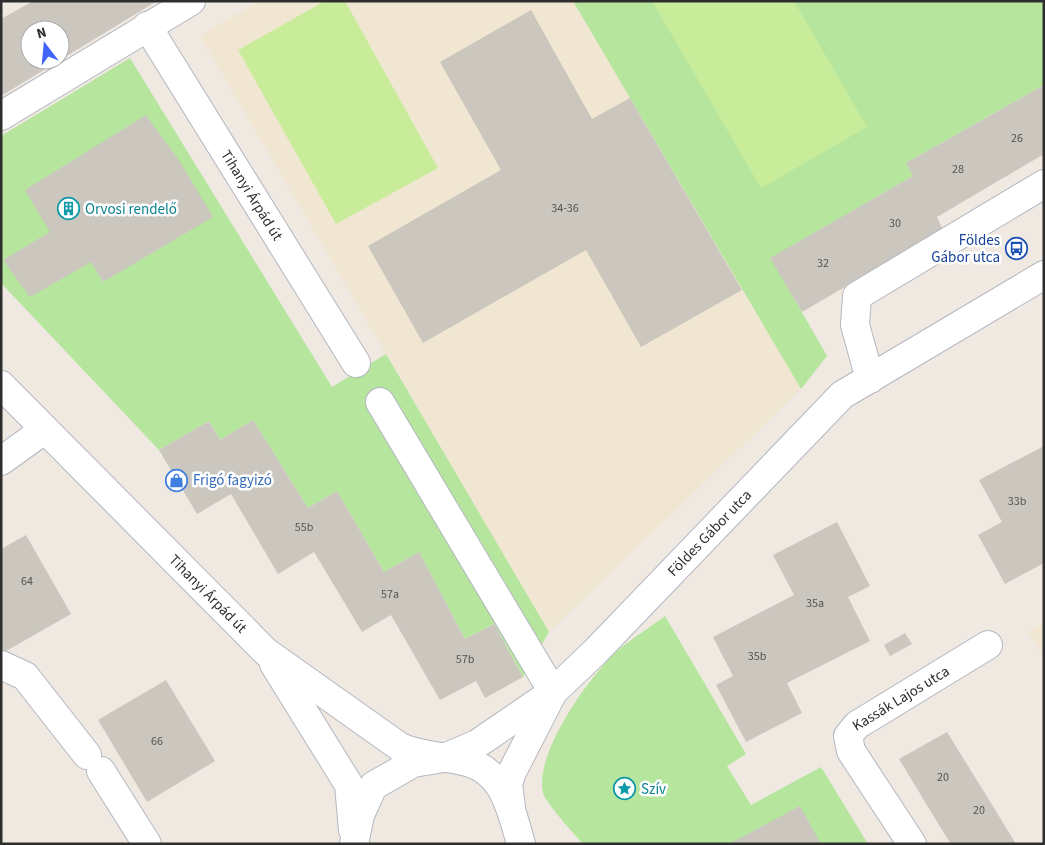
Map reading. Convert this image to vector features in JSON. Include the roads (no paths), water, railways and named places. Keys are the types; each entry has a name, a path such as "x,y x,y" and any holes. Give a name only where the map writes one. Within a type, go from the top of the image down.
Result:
{"street":[{"path":"1,116 191,1"},
{"name":"Tihanyi Árpád út","path":"147,26 356,363"},
{"path":"870,379 855,325 857,296 1044,184"},
{"name":"Földes Gábor utca","path":"444,758 477,744 553,692 601,645 842,395 1044,275"},
{"name":"Tihanyi Árpád út","path":"1,385 266,652 400,748 414,754 466,761 485,770 501,786 516,831"},
{"path":"380,402 553,692"},
{"path":"1,461 44,430"},
{"name":"Kassák Lajos utca","path":"912,844 851,751 848,736 857,725 988,645"},
{"name":"Tihanyi Árpád út","path":"266,652 348,785 353,822 353,844"},
{"path":"1,665 26,676 94,763 147,844"},
{"name":"Földes Gábor utca","path":"516,831 508,785 512,772 553,692"},
{"name":"Tihanyi Árpád út","path":"353,844 360,815 373,786 413,764 444,758"}],"place":[{"name":"Orvosi rendelő","path":"69,209"},
{"name":"Földes Gábor utca","path":"1016,249"},
{"name":"Frigó fagyizó","path":"177,480"},
{"name":"Szív","path":"625,789"}]}
